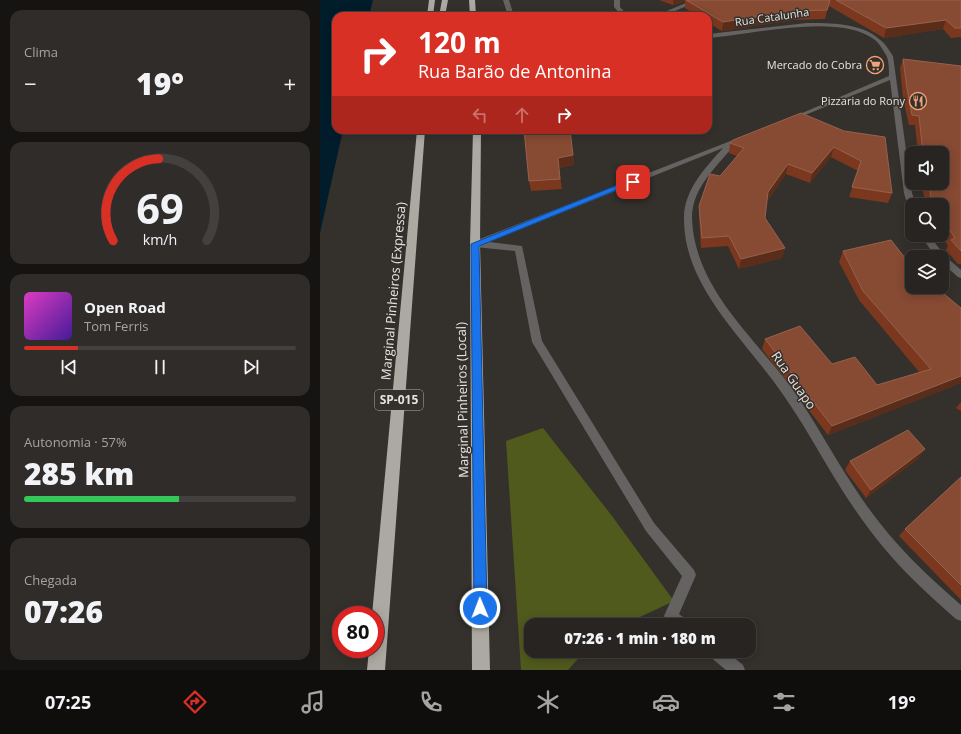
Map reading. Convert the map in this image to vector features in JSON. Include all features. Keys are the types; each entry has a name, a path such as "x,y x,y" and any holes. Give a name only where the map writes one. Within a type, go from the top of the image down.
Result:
{"highway":[{"path":"430,12 432,0"},
{"path":"443,12 445,0"},
{"path":"472,0 473,12"},
{"name":"Marginal Pinheiros (Expressa)","path":"376,670 421,134"},
{"name":"Marginal Pinheiros (Local)","path":"476,134 475,244 481,670"}],"street":[{"path":"506,0 510,12"},
{"path":"617,0 617,7 621,12"},
{"path":"668,12 698,0"},
{"name":"Rua Catalunha","path":"712,36 742,33 799,24 839,24 867,32 882,43 890,56 909,198"},
{"path":"784,122 892,77"},
{"name":"Rua Guapo","path":"475,244 736,141 709,169 690,200 688,218 690,239 693,255 701,273 721,305 787,392 871,522 907,566 961,614"},
{"path":"930,242 936,250"},
{"path":"475,244 519,248 537,342 650,527 689,575 671,616 673,618"},
{"path":"949,264 961,275"},
{"path":"723,658 738,670"}],"green space":[{"path":"543,428 612,516 674,601 638,618 524,618 524,658 579,658 568,670 521,670 506,441"}],"water":[{"path":"320,0 373,0 370,12 332,12 332,134 342,134 320,233"}],"building":[{"path":"686,0 830,0 827,10 794,11 723,22 712,15 712,12 706,12"},
{"path":"836,0 961,0 961,28 955,28 946,20 886,28"},
{"path":"903,59 961,66 961,251 951,240 955,238 949,229 949,198 931,198 930,190 949,190 949,146 922,146 919,116 912,115"},
{"path":"801,113 844,131 885,137 892,193 852,187 861,161 834,147 812,173 788,164 768,192 765,218 785,248 741,259 729,236 702,238 699,206 710,174 720,176 744,148 730,143 733,140"},
{"path":"524,134 570,134 573,155 558,158 560,179 529,181"},
{"path":"891,240 905,258 905,294 944,294 961,308 961,376 832,426 765,339 800,326 832,364 855,357 877,385 931,369 863,291 843,251"},
{"path":"908,430 925,449 871,490 850,461"},
{"path":"961,477 961,585 905,529"}],"place":[{"name":"Mercado do Cobra","path":"875,65"},
{"name":"Pizzaria do Rony","path":"918,101"}],"route":[{"path":"480,608 475,244 633,182"}]}
